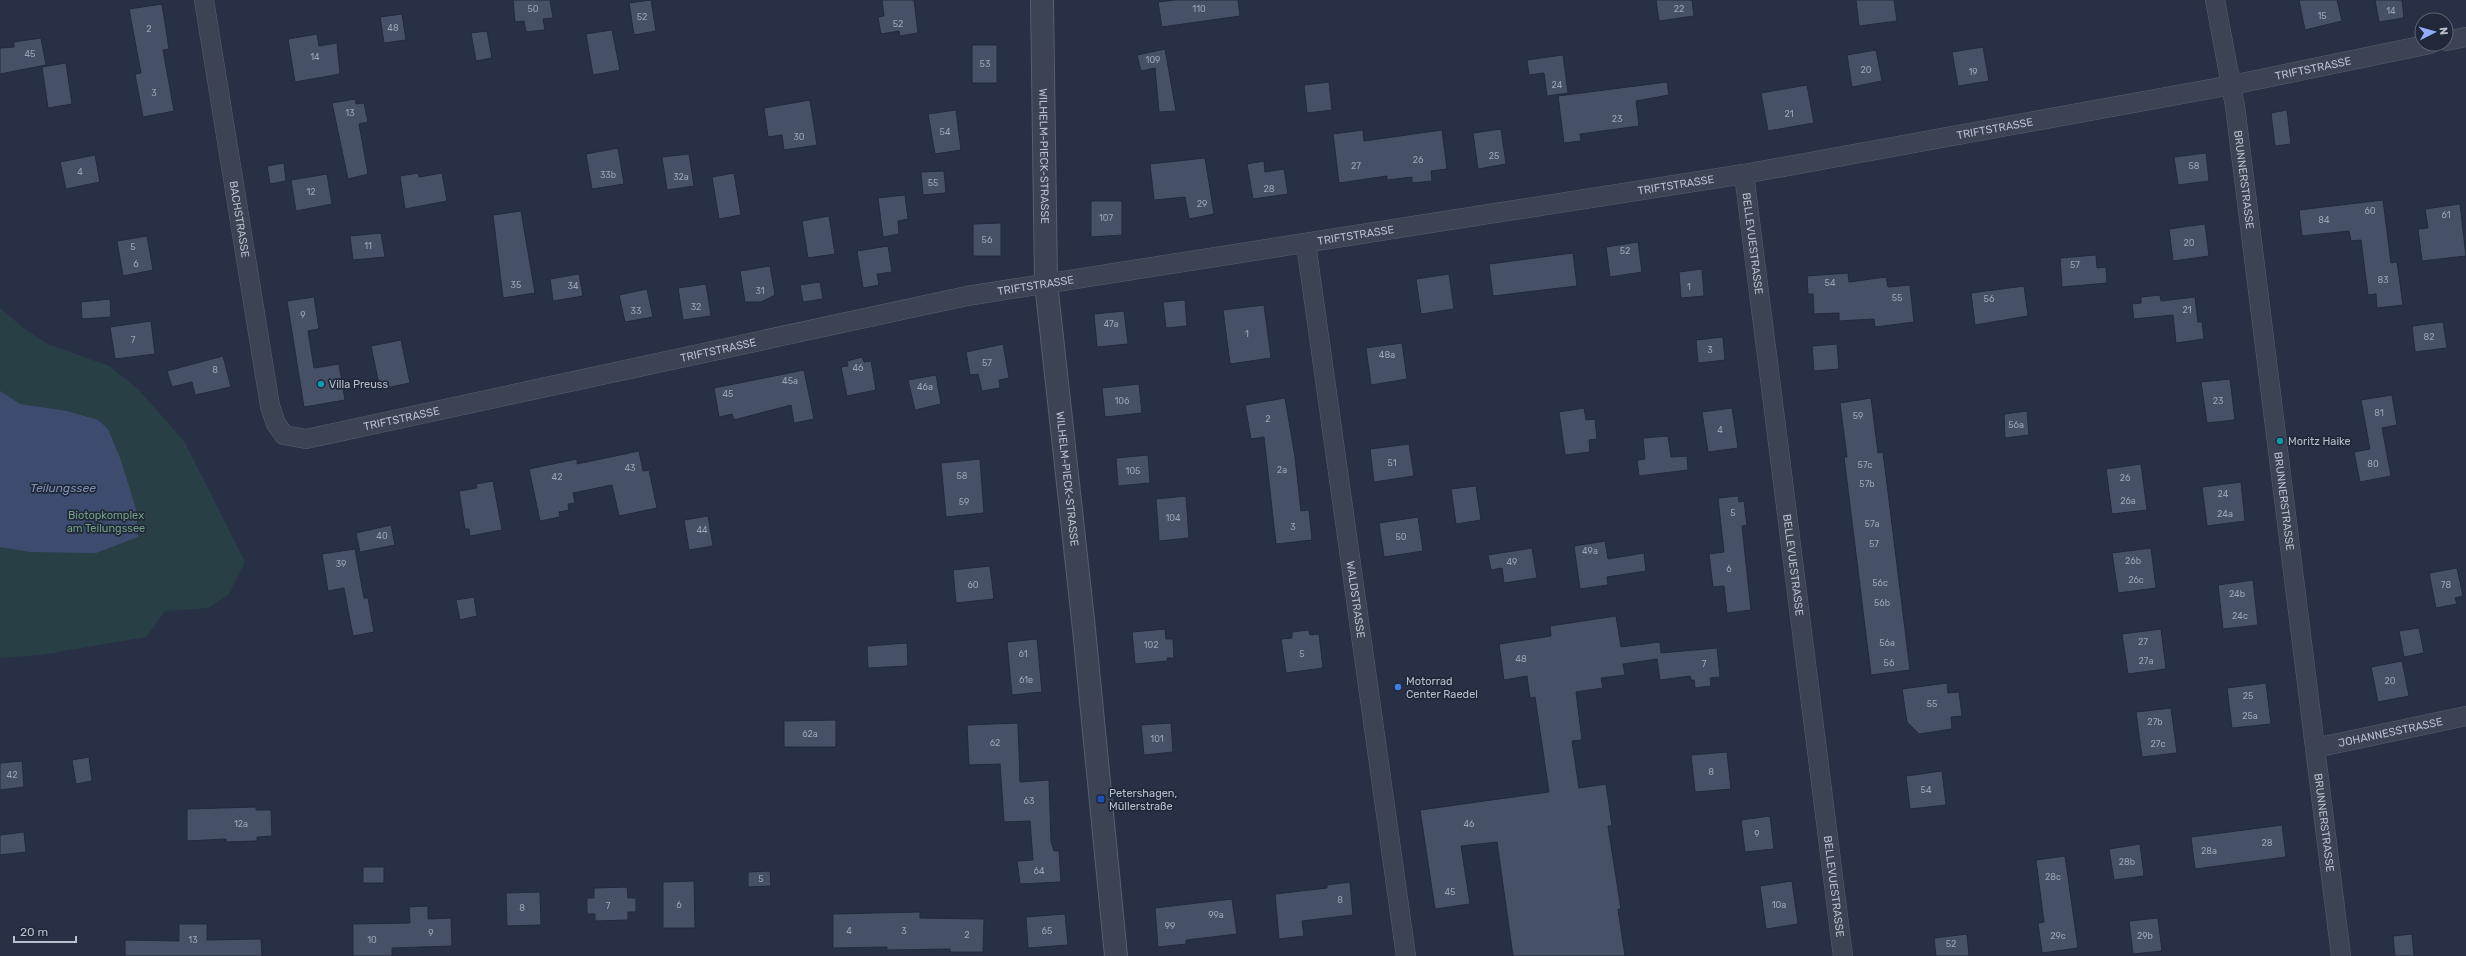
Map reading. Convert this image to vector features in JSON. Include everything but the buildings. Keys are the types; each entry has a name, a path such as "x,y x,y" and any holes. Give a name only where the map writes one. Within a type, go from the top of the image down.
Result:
{"street":[{"name":"BACHSTRASSE","path":"204,0 270,406 276,424 284,435"},
{"name":"WILHELM-PIECK-STRASSE","path":"1042,0 1046,283 1084,629 1116,956"},
{"name":"BRUNNERSTRASSE","path":"2215,0 2232,84 2341,956"},
{"path":"2454,39 2466,37"},
{"name":"TRIFTSTRASSE","path":"284,435 306,439 967,296 1306,244 1744,174 2232,84 2414,47"},
{"name":"BELLEVUESTRASSE","path":"1744,174 1843,956"},
{"name":"WALDSTRASSE","path":"1306,244 1406,956"},
{"name":"JOHANNESSTRASSE","path":"2315,748 2466,716"}],"green space":[{"name":"Biotopkomplex am Teilungssee","path":"0,308 26,330 48,344 109,366 137,388 184,441 245,562 229,594 208,608 165,611 146,637 41,655 0,658"}],"water":[{"name":"Teilungssee","path":"0,391 20,404 67,411 98,420 108,429 120,458 136,509 138,537 96,553 30,552 0,547"}],"place":[{"name":"Villa Preuss","path":"321,384"},
{"name":"Moritz Haike","path":"2280,441"},
{"name":"Motorrad Center Raedel","path":"1398,687"},
{"name":"Petershagen, Müllerstraße","path":"1101,799"}]}
